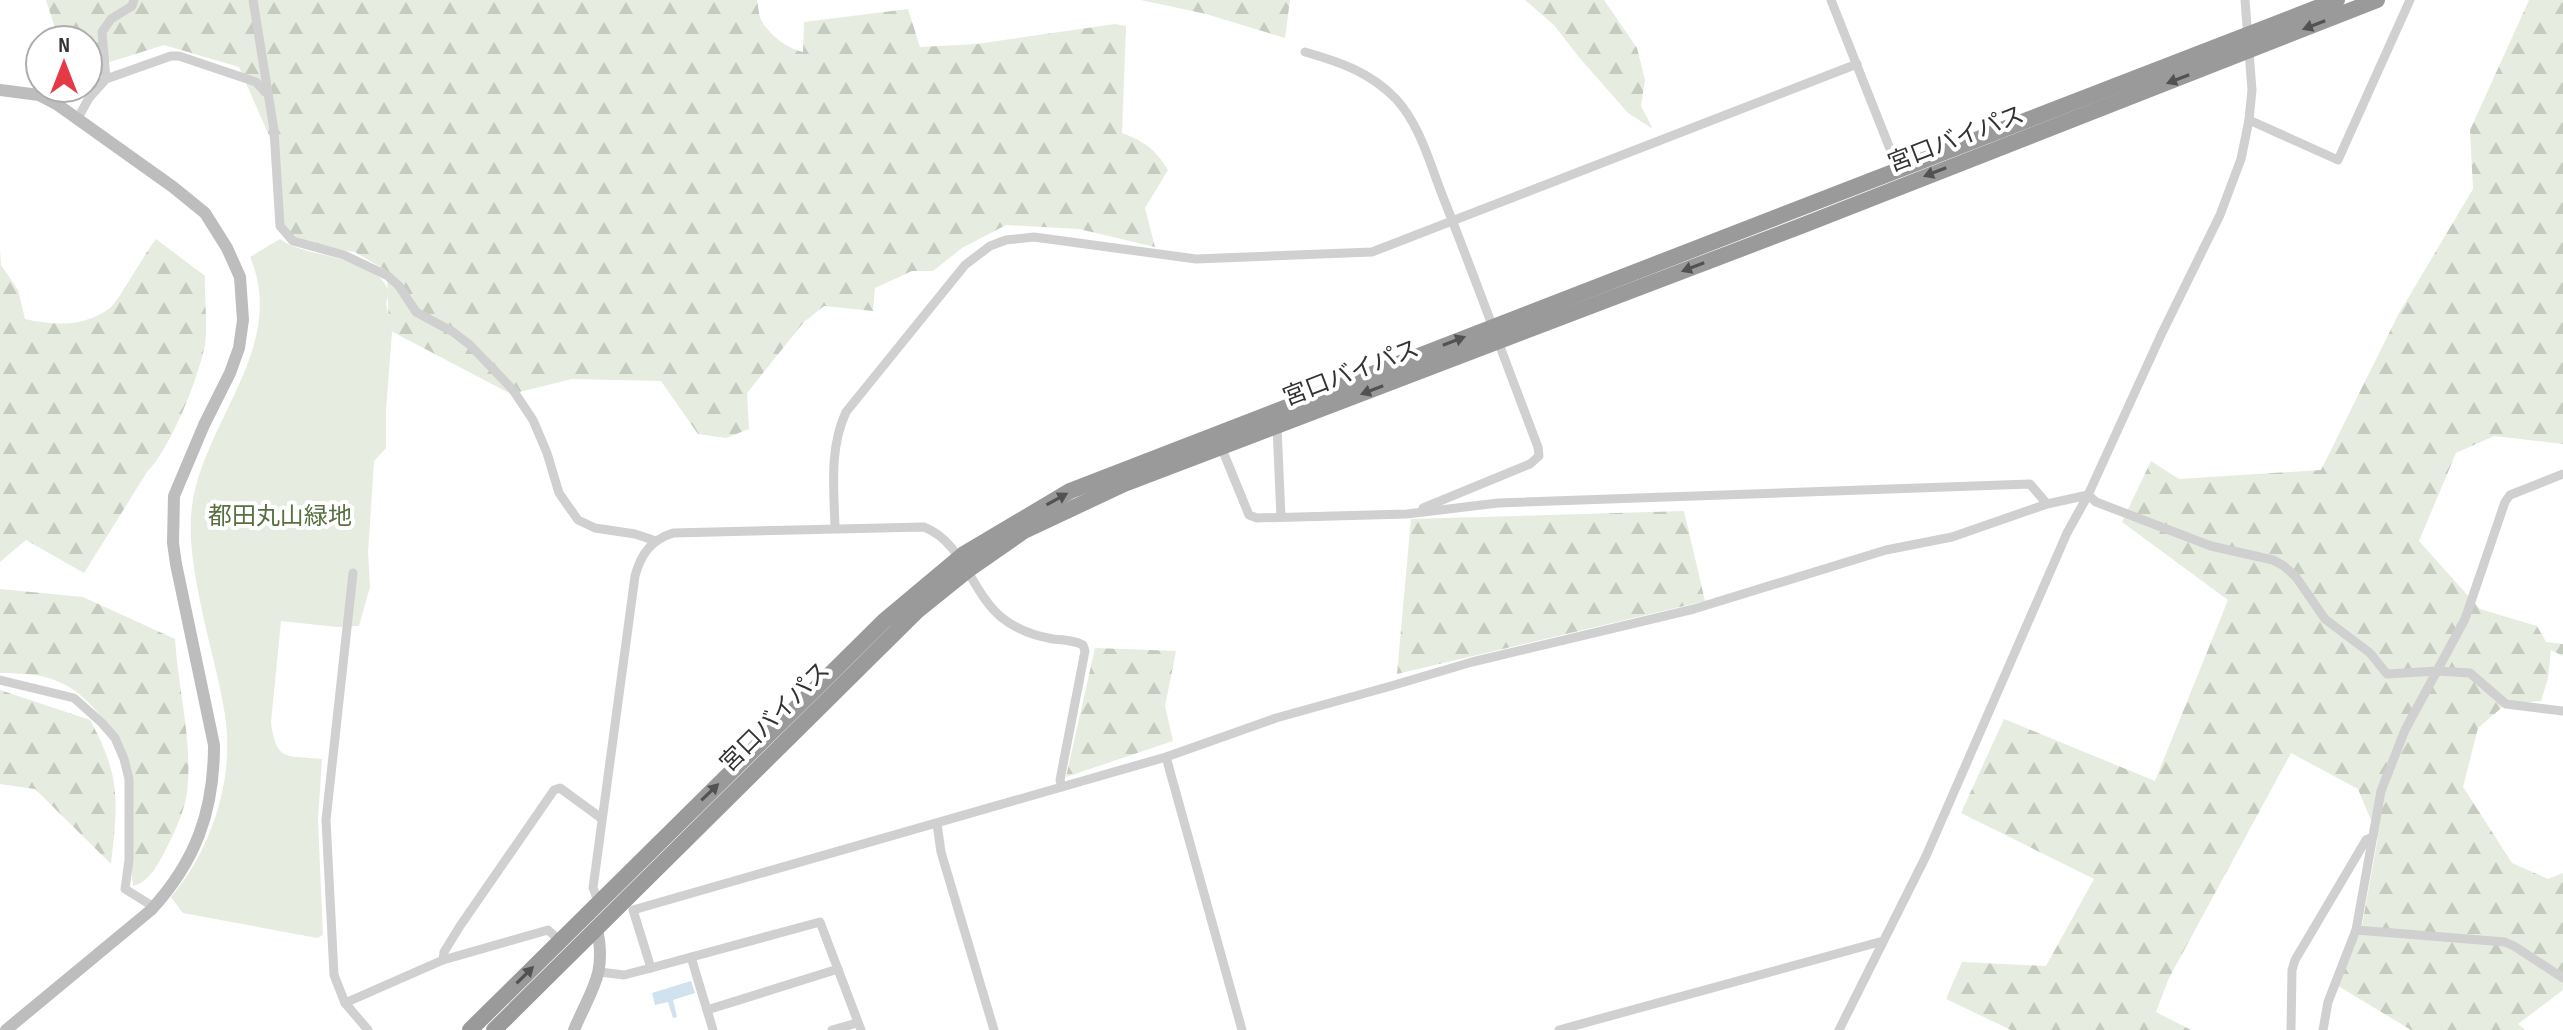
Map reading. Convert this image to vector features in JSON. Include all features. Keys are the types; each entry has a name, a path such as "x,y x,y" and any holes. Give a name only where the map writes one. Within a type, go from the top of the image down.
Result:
{"highway":[{"name":"宮口バイパス","path":"470,1030 884,621 1070,491 1495,334 2249,42 2337,0"},
{"name":"宮口バイパス","path":"494,1030 963,564 1024,531 1116,488 1277,427 1898,169 2249,42 2377,0"}],"street":[{"path":"106,79 102,32 111,19 132,6 134,0"},
{"path":"253,0 274,130 280,226 293,241 344,255 388,276 399,286 416,312 470,345 514,392 533,420 559,493 578,520 595,528 635,534 656,541"},
{"path":"1831,0 1898,169"},
{"path":"1839,1030 1926,856 2067,533 2088,495 2220,215 2241,159 2249,120 2249,42 2245,0"},
{"path":"2249,120 2338,160 2410,0"},
{"path":"1305,52 1351,66 1377,83 1396,100 1417,131 1538,447 1539,456 1530,464 1411,513"},
{"path":"78,118 89,98 106,79 164,58 179,56 256,82 267,95"},
{"path":"835,528 834,459 846,412 965,265 990,246 1006,240 1034,237 1196,259 1372,252 1857,64"},
{"path":"0,90 39,95 78,118 205,213 227,248 240,277 243,297 239,348 174,496 176,564 214,745 214,770 205,820 184,868 154,907 6,1030"},
{"path":"1277,427 1281,517"},
{"path":"1222,449 1249,515 1257,518 1411,513 1498,503 2030,484 2047,504"},
{"path":"2323,1030 2328,1002 2356,930 2381,791 2405,730 2465,619 2505,502 2510,495 2563,474"},
{"path":"651,968 633,910 1166,757 1276,718 1472,662 1694,609 1886,550 1952,537 2047,504 2088,495"},
{"path":"2088,495 2096,502 2186,537 2273,560 2284,566 2296,577 2325,619 2370,653 2387,674 2470,673 2506,704 2563,711"},
{"path":"598,901 593,888 635,576 642,556 656,541 680,532 924,527 938,534 963,564 993,609 1013,625 1033,635 1077,641 1083,645 1085,651 1060,780 1062,787"},
{"path":"353,573 326,820 332,965 345,1003 368,1030"},
{"path":"0,680 74,698 115,738 129,779 129,860 125,889 154,907"},
{"path":"1166,757 1242,1030"},
{"path":"443,960 444,952 460,926 554,790 560,788 601,818"},
{"path":"937,824 941,852 994,1030"},
{"path":"2291,1030 2292,970 2295,960 2366,840 2373,837"},
{"path":"600,972 624,975 820,922 859,1026 832,1030"},
{"path":"574,1030 600,972 602,955 597,929"},
{"path":"345,1003 443,960 548,930 559,940"},
{"path":"2356,930 2505,942 2563,978"},
{"path":"1559,1030 1883,941"},
{"path":"691,957 713,1030"},
{"path":"707,1010 838,969"}],"green space":[{"path":"46,0 757,0 761,20 769,31 785,45 803,52 804,22 908,9 920,47 977,44 1115,24 1126,26 1122,133 1149,147 1168,170 1145,208 1155,247 1079,229 1006,225 962,248 933,271 912,271 875,288 873,311 824,306 804,322 747,393 749,429 726,438 698,434 661,381 572,379 511,394 389,330 387,271 355,252 306,245 283,228 271,140 239,67 164,45 110,62 104,58 104,24 54,24"},
{"path":"1141,0 1290,0 1285,38 1206,14"},
{"path":"1525,0 1604,0 1637,48 1645,80 1641,106 1653,129 1628,113 1554,25"},
{"path":"2529,0 2563,0 2563,444 2494,436 2456,453 2419,541 2480,609 2537,626 2546,642 2563,644 2563,656 2551,650 2548,678 2541,701 2506,704 2478,728 2463,787 2512,863 2548,879 2563,873 2563,990 2518,1024 2525,1030 2411,1030 2335,984 2361,931 2378,837 2358,789 2291,753 2169,978 2156,1012 2191,1030 2011,1030 1946,999 1962,962 2046,966 2094,879 1961,813 2004,719 2155,781 2228,600 2122,522 2151,461 2179,479 2321,470 2398,315 2473,189 2470,130"},
{"path":"156,239 205,276 205,344 174,431 84,573 26,540 0,562 0,249 1,265 18,290 25,319 69,323 90,319 110,308"},
{"name":"都田丸山緑地","path":"280,239 307,251 357,264 382,280 389,293 386,304 392,332 386,448 374,461 368,552 370,587 359,626 337,627 281,621 271,722 273,735 276,745 285,754 322,759 318,820 323,935 317,938 183,913 171,897 186,878 209,835 227,763 225,715 196,581 191,517 197,484 208,451 250,356 258,324 259,291 250,257"},
{"path":"1684,511 1705,601 1397,674 1411,519"},
{"path":"0,589 83,597 175,639 187,735 187,793 184,808 162,856 152,872 139,884 133,886 126,779 119,741 92,706 69,687 46,677 0,673"},
{"path":"1095,648 1176,651 1165,706 1173,741 1066,777"},
{"path":"0,690 90,720 107,757 115,790 111,864 35,789 0,784"}],"water":[{"path":"691,981 695,993 673,1000 677,1017 673,1018 668,1002 655,1005 652,993"}]}
